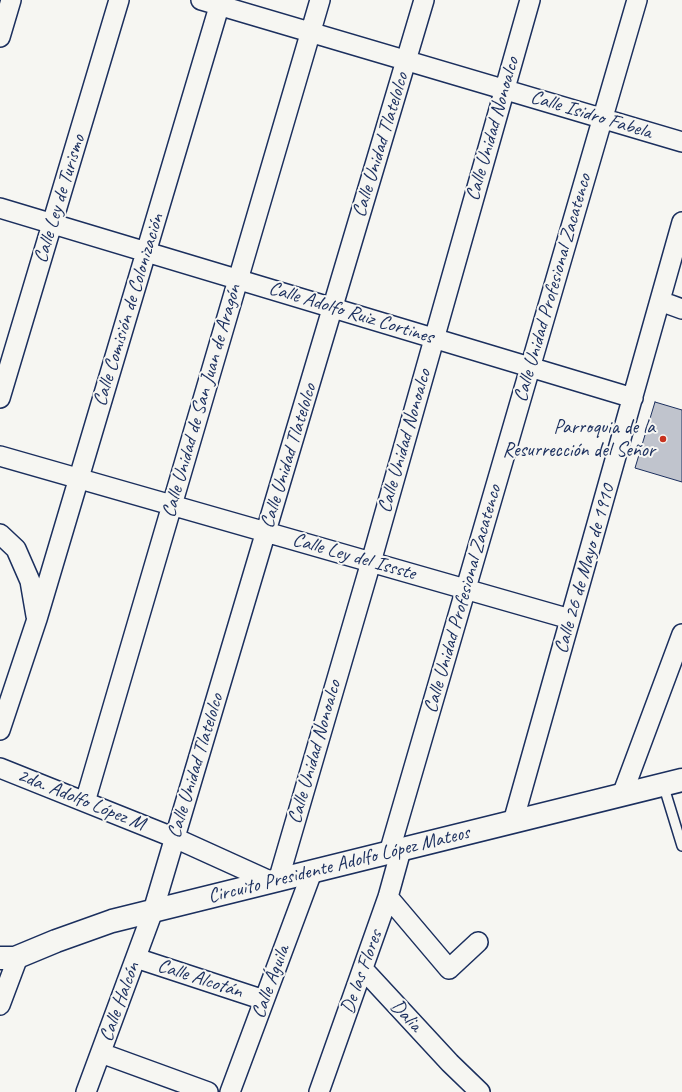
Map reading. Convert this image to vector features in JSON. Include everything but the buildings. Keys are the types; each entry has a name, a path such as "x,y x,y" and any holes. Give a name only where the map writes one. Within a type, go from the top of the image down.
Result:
{"street":[{"path":"0,37 11,0"},
{"name":"Calle Ley de Turismo","path":"0,398 119,0"},
{"name":"Calle Isidro Fabela","path":"201,0 220,3 406,61 682,142"},
{"name":"Calle Unidad de San Juan de Aragón","path":"84,802 320,0"},
{"name":"Calle Unidad Tlatelolco","path":"153,911 424,0"},
{"name":"Calle Unidad Nonoalco","path":"275,882 371,562 530,0"},
{"name":"Calle Unidad Profesional Zacatenco","path":"395,852 465,589 637,0"},
{"name":"Calle Comisión de Colonización","path":"0,730 37,619 220,3"},
{"name":"Calle Adolfo Ruiz Cortines","path":"0,208 633,398"},
{"name":"Calle 26 de Mayo de 1910","path":"513,822 682,222"},
{"path":"660,301 682,309"},
{"name":"Calle Ley del Issste","path":"0,456 570,619"},
{"path":"0,534 16,549 30,580 37,619"},
{"path":"622,795 682,634"},
{"name":"2da. Adolfo López M","path":"0,768 175,838 275,882"},
{"name":"Circuito Presidente Adolfo López Mateos","path":"9,958 56,940 105,924 153,911 275,882 673,782"},
{"name":"De las Flores","path":"318,1092 388,897 395,852"},
{"name":"Calle Águila","path":"230,1092 312,872"},
{"path":"388,897 449,969 478,942"},
{"name":"Calle Halcón","path":"86,1092 153,911"},
{"path":"0,1005 9,958"},
{"name":"Calle Alcotán","path":"136,958 264,1000"},
{"name":"Dalia","path":"362,969 450,1063 480,1092"},
{"path":"101,1053 208,1092"}],"lane":[{"path":"673,782 682,846"}],"place":[{"name":"Parroquia de la Resurrección del Señor","path":"663,439"}]}
